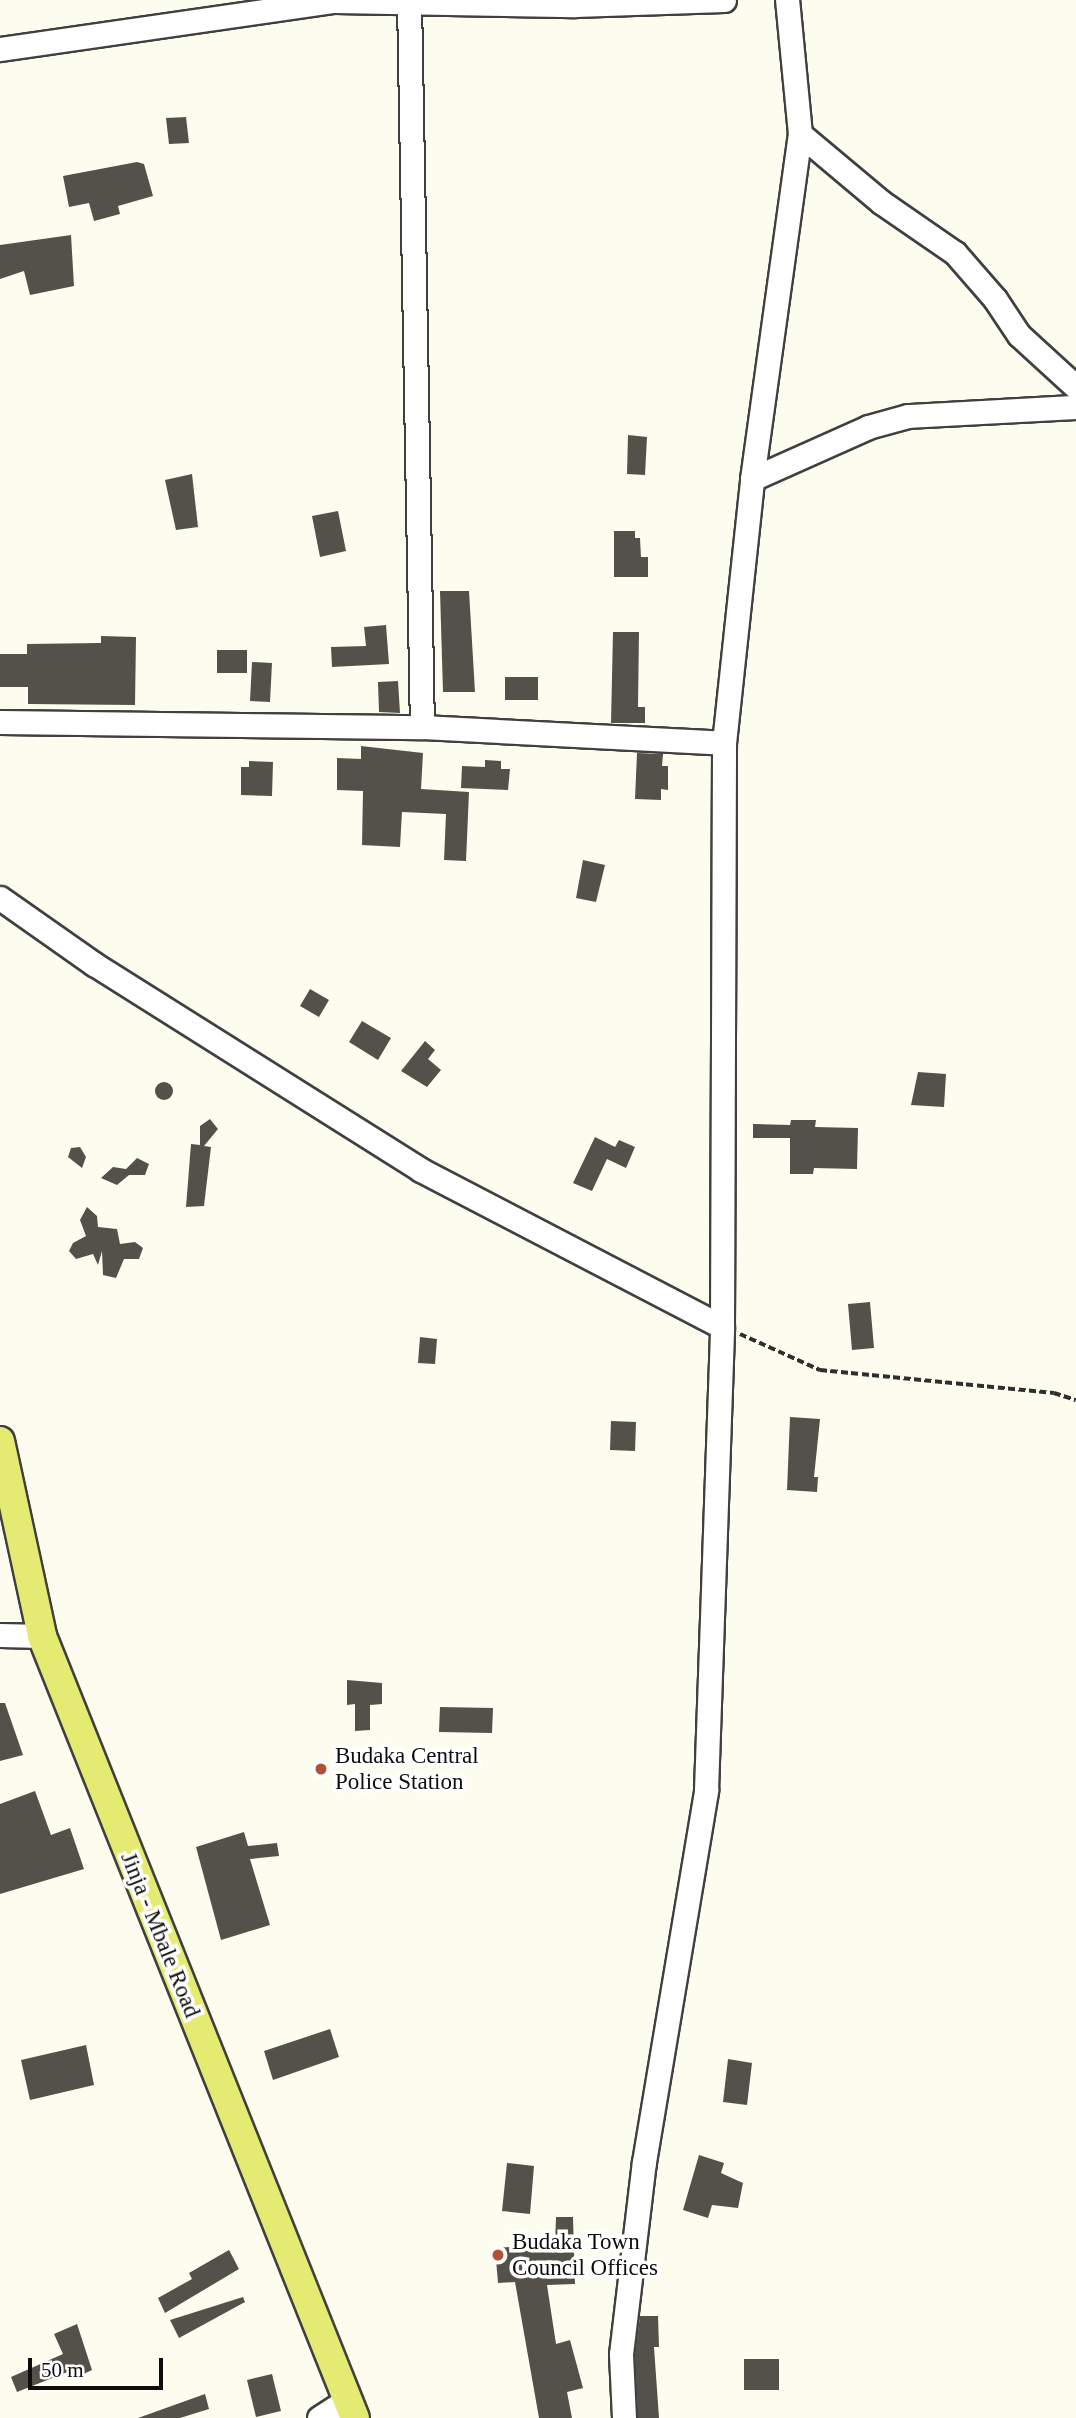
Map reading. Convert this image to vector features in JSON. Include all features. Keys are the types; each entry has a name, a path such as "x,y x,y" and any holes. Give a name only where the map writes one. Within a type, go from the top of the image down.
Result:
{"main road":[{"name":"Jinja - Mbale Road","path":"0,1441 42,1636 351,2409"}],"street":[{"path":"542,0 575,5"},
{"path":"0,49 335,1 575,5 724,0"},
{"path":"624,2418 621,2354 644,2162 706,1790 722,1327 724,743 752,479 800,134 787,0"},
{"path":"409,1 409,192 422,727"},
{"path":"800,134 881,202 955,253 995,299 1019,335 1076,387"},
{"path":"752,479 868,427 908,416 1076,407"},
{"path":"0,722 422,727 724,743"},
{"path":"0,898 94,964 421,1170 722,1327"},
{"path":"0,1635 42,1636"},
{"path":"319,2418 351,2409"}],"path":[{"path":"722,1327 820,1370 1054,1393 1076,1400"}],"building":[{"path":"186,117 189,143 169,144 166,118"},
{"path":"137,162 144,164 153,196 118,206 120,214 94,221 89,203 69,207 63,176"},
{"path":"71,235 74,286 30,295 24,271 0,279 0,245"},
{"path":"628,435 647,437 645,475 627,474"},
{"path":"192,474 198,527 176,530 165,480"},
{"path":"338,511 346,551 320,557 312,516"},
{"path":"614,531 635,531 635,538 640,538 641,557 648,557 648,577 614,577"},
{"path":"440,591 469,591 475,692 443,692"},
{"path":"386,625 389,664 332,667 331,647 366,646 364,627"},
{"path":"613,632 639,632 638,707 645,707 645,723 611,723"},
{"path":"101,636 136,637 135,705 28,704 28,687 0,687 0,654 27,654 27,644 101,643"},
{"path":"217,650 247,650 247,673 217,673"},
{"path":"252,662 272,663 270,702 250,701"},
{"path":"505,677 538,677 538,700 505,700"},
{"path":"398,681 400,713 379,712 378,682"},
{"path":"361,746 423,753 421,789 469,792 466,861 444,860 446,814 402,812 400,847 362,845 363,791 337,790 337,758 361,759"},
{"path":"637,753 663,754 662,766 668,766 668,790 661,789 661,800 635,799"},
{"path":"485,760 501,761 501,769 510,769 508,790 461,788 462,766 485,767"},
{"path":"249,761 273,762 272,796 241,795 241,767 249,767"},
{"path":"583,860 605,865 596,902 576,898"},
{"path":"310,989 329,1000 319,1017 300,1006"},
{"path":"362,1021 391,1038 378,1060 349,1042"},
{"path":"425,1041 435,1050 428,1059 441,1070 427,1087 401,1071"},
{"path":"918,1072 946,1074 944,1107 911,1105"},
{"path":"164,1082 170,1085 173,1091 170,1097 164,1100 158,1097 155,1091 158,1085"},
{"path":"210,1119 218,1129 204,1146 211,1147 204,1206 186,1207 191,1144 200,1145 200,1126"},
{"path":"791,1120 816,1120 815,1127 858,1128 857,1169 814,1168 813,1174 790,1174 790,1138 753,1138 753,1124 790,1125"},
{"path":"595,1137 615,1147 619,1140 635,1147 626,1168 607,1159 592,1191 573,1183"},
{"path":"80,1147 86,1157 82,1168 68,1157 71,1148"},
{"path":"137,1158 149,1164 145,1175 129,1175 117,1185 101,1178 113,1167 126,1169"},
{"path":"87,1207 97,1216 98,1227 117,1229 120,1244 135,1242 143,1248 139,1259 124,1259 116,1278 103,1275 102,1251 98,1265 93,1254 76,1259 69,1251 73,1243 86,1236 80,1220"},
{"path":"870,1302 874,1348 852,1350 848,1304"},
{"path":"420,1337 437,1339 435,1364 418,1363"},
{"path":"790,1417 820,1419 814,1477 818,1477 817,1492 787,1490"},
{"path":"611,1421 636,1422 635,1451 610,1450"},
{"path":"347,1680 382,1683 382,1704 370,1705 370,1730 355,1731 355,1704 347,1705"},
{"path":"0,1703 5,1703 23,1755 0,1761"},
{"path":"440,1707 493,1708 492,1733 439,1732"},
{"path":"35,1791 51,1835 70,1828 84,1869 0,1894 0,1804"},
{"path":"244,1832 248,1846 277,1843 279,1856 250,1859 270,1925 221,1940 196,1847"},
{"path":"330,2029 339,2057 273,2080 264,2051"},
{"path":"86,2045 94,2085 30,2100 21,2060"},
{"path":"728,2059 752,2063 747,2105 723,2102"},
{"path":"699,2155 724,2163 721,2173 743,2183 738,2208 712,2205 708,2218 683,2210"},
{"path":"507,2163 534,2166 530,2214 502,2211"},
{"path":"556,2217 573,2217 575,2284 547,2285 556,2344 570,2340 583,2388 567,2392 572,2418 539,2418 515,2282 498,2283 495,2248 555,2244"},
{"path":"229,2250 239,2269 165,2313 158,2298 192,2279 189,2273"},
{"path":"243,2297 245,2302 179,2338 170,2320"},
{"path":"640,2316 658,2316 659,2347 654,2347 659,2418 638,2418 635,2355"},
{"path":"77,2324 92,2370 73,2379 70,2371 17,2392 11,2377 63,2354 54,2334"},
{"path":"744,2359 779,2359 779,2390 744,2390"},
{"path":"272,2374 281,2411 256,2417 247,2380"},
{"path":"205,2394 209,2409 180,2418 138,2418"}],"place":[{"name":"Budaka Central Police Station","path":"321,1769"},
{"name":"Budaka Town Council Offices","path":"498,2255"}]}
